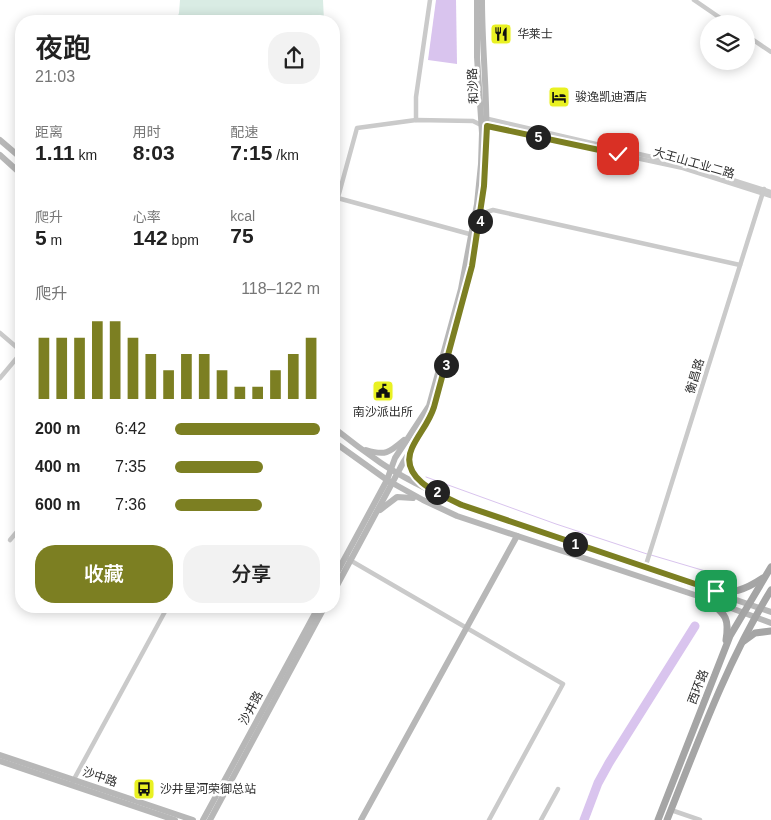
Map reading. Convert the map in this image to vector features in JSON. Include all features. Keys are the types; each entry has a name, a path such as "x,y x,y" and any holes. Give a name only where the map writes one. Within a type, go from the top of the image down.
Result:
{"main road":[{"name":"和沙路","path":"389,482 395,458 429,406 481,214 486,165 476,0"},
{"name":"和沙路","path":"389,482 397,473 428,423 466,290 474,236 484,122 482,0"},
{"path":"0,140 15,153"},
{"path":"0,155 15,169"},
{"path":"340,432 397,473 444,497 478,511 771,612"},
{"path":"361,448 378,454 388,452 412,433"},
{"path":"340,446 389,482 423,500 474,522 707,599 771,623"},
{"path":"412,449 410,466 414,475 444,497"},
{"path":"340,569 375,514 389,482"},
{"path":"340,576 347,559 389,482"},
{"path":"375,514 397,497 407,496 423,500"},
{"path":"361,820 517,536"},
{"name":"西环路","path":"658,820 725,648 743,613 771,568"},
{"path":"710,590 722,592 738,591 748,588 765,577"},
{"name":"西环路","path":"667,820 707,719 742,643 771,590"},
{"path":"707,599 723,613 728,621 725,648"},
{"name":"沙井路","path":"203,820 316,613"},
{"name":"沙井路","path":"210,820 316,613"},
{"path":"742,643 755,634 771,631"},
{"name":"沙中路","path":"0,755 175,820"},
{"name":"沙中路","path":"0,761 193,820"}],"street":[{"path":"416,120 416,97 430,0"},
{"path":"694,0 716,15"},
{"path":"755,41 771,52"},
{"path":"340,184 357,128 416,120 484,122"},
{"name":"大王山工业二路","path":"484,122 683,168 771,196"},
{"name":"大王山工业二路","path":"763,192 771,192"},
{"name":"衡昌路","path":"645,568 763,192"},
{"path":"340,198 474,236"},
{"path":"481,214 493,210 740,265"},
{"path":"0,333 15,347"},
{"path":"0,378 15,359"},
{"path":"10,540 15,534"},
{"path":"347,559 563,684 489,820"},
{"path":"72,783 164,613"},
{"path":"542,820 558,789"},
{"path":"671,810 700,820"}],"shaded area":[{"path":"180,0 323,0 324,15 178,15"},
{"path":"436,0 456,0 457,64 428,60"}],"waterway":[{"path":"426,477 556,524 647,554"},
{"path":"651,555 729,578"},
{"path":"584,820 598,783 609,763 695,626"}],"place":[{"name":"华莱士","path":"501,34"},
{"name":"骏逸凯迪酒店","path":"559,97"},
{"name":"南沙派出所","path":"383,391"},
{"name":"沙井星河荣御总站","path":"144,789"}],"route":[{"path":"618,154 487,126 486,165 481,214 472,266 434,407 428,423 412,449 411,469 419,480 444,497 462,505 716,591"}]}
